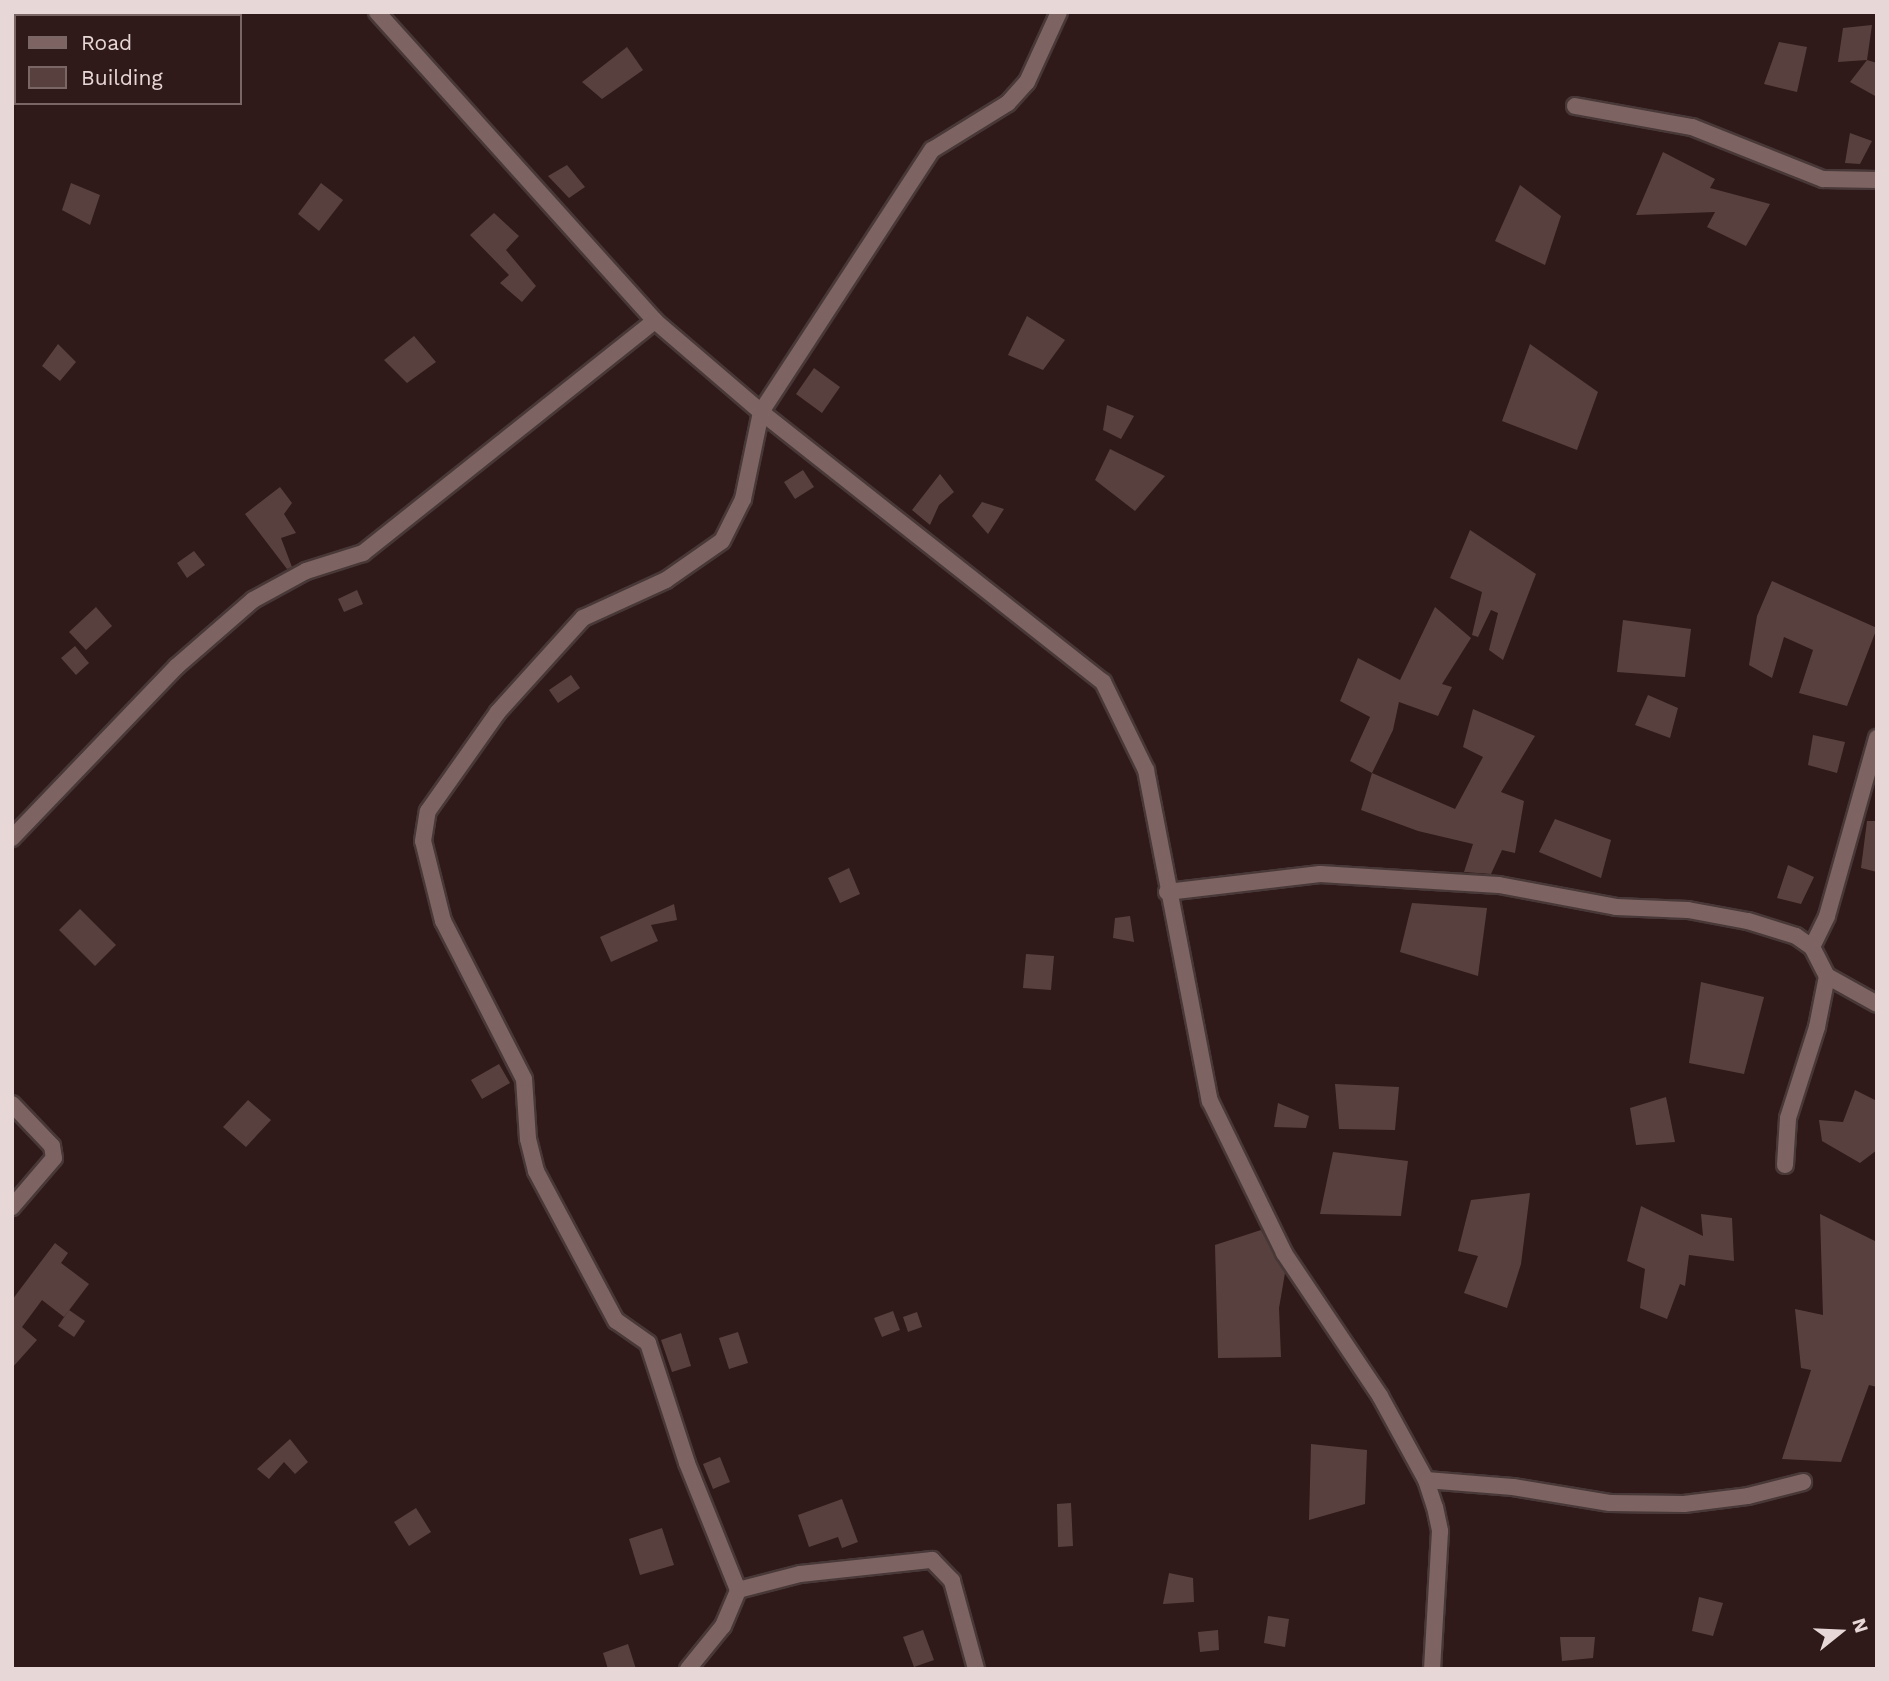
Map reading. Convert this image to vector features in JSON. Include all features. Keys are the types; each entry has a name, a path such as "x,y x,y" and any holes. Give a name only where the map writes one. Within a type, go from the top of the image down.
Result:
{"street":[{"path":"377,12 655,321 761,412 1103,682 1146,770 1197,1049 1226,1139 1284,1253 1380,1396 1426,1480 1440,1531 1432,1669"},
{"path":"688,1669 723,1626 738,1590 687,1463 649,1343 616,1321 536,1171 528,1139 524,1079 443,921 423,841 428,811 498,712 583,618 666,580 722,541 743,499 761,412 932,150 1008,103 1027,82 1059,12"},
{"path":"1575,106 1692,127 1823,179 1877,180"},
{"path":"12,838 176,667 253,600 306,570 363,553 655,321"},
{"path":"1812,947 1827,916 1877,738"},
{"path":"1167,892 1320,874 1499,885 1616,906 1688,911 1748,920 1796,936 1812,947 1827,976 1877,1004"},
{"path":"1785,1165 1788,1118 1817,1027 1827,976"},
{"path":"12,1104 52,1146 54,1158 12,1208"},
{"path":"1426,1480 1513,1487 1610,1503 1684,1504 1748,1496 1803,1482"},
{"path":"738,1590 800,1574 932,1560 952,1581 976,1669"}],"building":[{"path":"1872,25 1867,60 1838,62 1843,28"},
{"path":"1779,42 1807,47 1797,92 1764,84"},
{"path":"627,47 643,70 602,99 582,82"},
{"path":"1867,60 1877,63 1877,97 1850,82"},
{"path":"1850,133 1872,141 1860,164 1845,163"},
{"path":"1663,152 1715,179 1710,188 1770,204 1746,246 1707,227 1715,212 1636,215"},
{"path":"567,165 585,187 569,198 548,176"},
{"path":"71,183 100,195 90,225 62,210"},
{"path":"321,183 343,200 319,231 298,214"},
{"path":"1520,185 1561,216 1545,265 1495,241"},
{"path":"494,213 519,236 506,250 536,286 522,302 500,283 509,275 470,235"},
{"path":"1027,316 1065,340 1043,370 1008,355"},
{"path":"414,336 436,362 407,383 384,360"},
{"path":"58,344 76,362 60,381 42,366"},
{"path":"1530,344 1598,392 1577,450 1502,421"},
{"path":"814,368 840,387 822,413 796,394"},
{"path":"1107,405 1134,416 1121,439 1103,430"},
{"path":"1110,449 1165,476 1135,511 1095,480"},
{"path":"803,470 814,487 795,499 784,482"},
{"path":"940,474 954,492 939,505 930,525 912,510"},
{"path":"280,487 292,503 284,514 296,533 281,538 292,567 287,569 245,514"},
{"path":"982,502 1004,509 988,534 972,516"},
{"path":"1470,530 1536,574 1503,660 1489,650 1498,613 1491,610 1478,637 1472,635 1482,592 1450,578"},
{"path":"194,551 205,565 187,578 177,563"},
{"path":"1772,581 1877,628 1847,706 1799,693 1813,650 1784,637 1772,678 1749,665 1757,616"},
{"path":"357,590 363,604 344,612 338,599"},
{"path":"96,607 112,626 86,650 69,632"},
{"path":"1435,607 1471,638 1442,684 1452,687 1438,716 1399,702 1393,730 1372,773 1350,761 1370,717 1340,701 1358,658 1400,680"},
{"path":"1623,620 1691,629 1685,677 1617,672"},
{"path":"75,646 89,663 76,675 61,658"},
{"path":"571,675 580,688 558,703 549,690"},
{"path":"1648,695 1678,708 1670,738 1635,725"},
{"path":"1473,709 1535,736 1501,792 1524,801 1515,853 1502,850 1491,874 1464,872 1473,844 1418,831 1361,810 1372,773 1455,809 1483,757 1463,747"},
{"path":"1813,735 1845,742 1837,773 1808,765"},
{"path":"1555,819 1611,840 1601,878 1539,852"},
{"path":"1867,821 1877,821 1877,872 1861,868"},
{"path":"1788,865 1814,877 1801,904 1777,898"},
{"path":"849,868 860,894 840,903 828,878"},
{"path":"1412,903 1487,908 1478,976 1400,952"},
{"path":"674,904 677,920 651,925 658,941 611,962 600,937"},
{"path":"80,909 116,945 95,966 59,930"},
{"path":"1130,916 1134,942 1113,938 1115,918"},
{"path":"1026,954 1054,956 1051,990 1023,988"},
{"path":"1701,982 1764,997 1744,1074 1689,1063"},
{"path":"499,1064 510,1083 482,1099 471,1080"},
{"path":"1335,1084 1399,1087 1395,1130 1339,1129"},
{"path":"1855,1090 1877,1101 1877,1150 1860,1163 1822,1141 1819,1120 1843,1122"},
{"path":"1666,1097 1675,1142 1636,1145 1630,1108"},
{"path":"248,1100 271,1120 246,1147 223,1127"},
{"path":"1278,1103 1309,1116 1306,1128 1274,1127"},
{"path":"1333,1152 1408,1161 1401,1216 1320,1214"},
{"path":"1530,1193 1521,1264 1507,1308 1464,1293 1478,1256 1458,1251 1471,1200"},
{"path":"1641,1206 1703,1236 1701,1214 1732,1218 1734,1261 1689,1255 1685,1286 1680,1284 1667,1319 1640,1308 1645,1269 1627,1261"},
{"path":"1820,1214 1877,1242 1877,1387 1869,1385 1841,1462 1782,1459 1811,1370 1801,1368 1795,1309 1823,1315"},
{"path":"1261,1230 1285,1273 1279,1308 1281,1357 1218,1358 1215,1245"},
{"path":"55,1243 68,1253 61,1263 89,1284 64,1317 42,1300 22,1327 37,1340 12,1368 12,1300"},
{"path":"69,1310 85,1321 74,1337 58,1326"},
{"path":"893,1311 900,1330 882,1337 874,1318"},
{"path":"917,1312 922,1327 908,1332 903,1317"},
{"path":"738,1332 748,1363 729,1369 719,1338"},
{"path":"681,1333 691,1366 672,1372 661,1340"},
{"path":"290,1439 308,1462 295,1474 284,1462 269,1479 257,1469"},
{"path":"1311,1444 1367,1450 1365,1504 1309,1520"},
{"path":"720,1457 730,1482 713,1489 703,1464"},
{"path":"842,1499 858,1542 842,1548 838,1537 809,1547 798,1515"},
{"path":"1071,1503 1073,1546 1058,1547 1057,1504"},
{"path":"416,1508 431,1532 409,1546 394,1522"},
{"path":"662,1528 674,1565 640,1575 629,1539"},
{"path":"1169,1573 1193,1578 1194,1602 1163,1604"},
{"path":"1699,1597 1723,1603 1713,1636 1692,1631"},
{"path":"1268,1616 1289,1619 1285,1647 1264,1643"},
{"path":"923,1630 934,1660 914,1667 903,1637"},
{"path":"1218,1630 1219,1650 1200,1652 1198,1632"},
{"path":"1560,1637 1595,1637 1593,1658 1562,1661"},
{"path":"628,1644 636,1669 608,1669 603,1653"}]}
